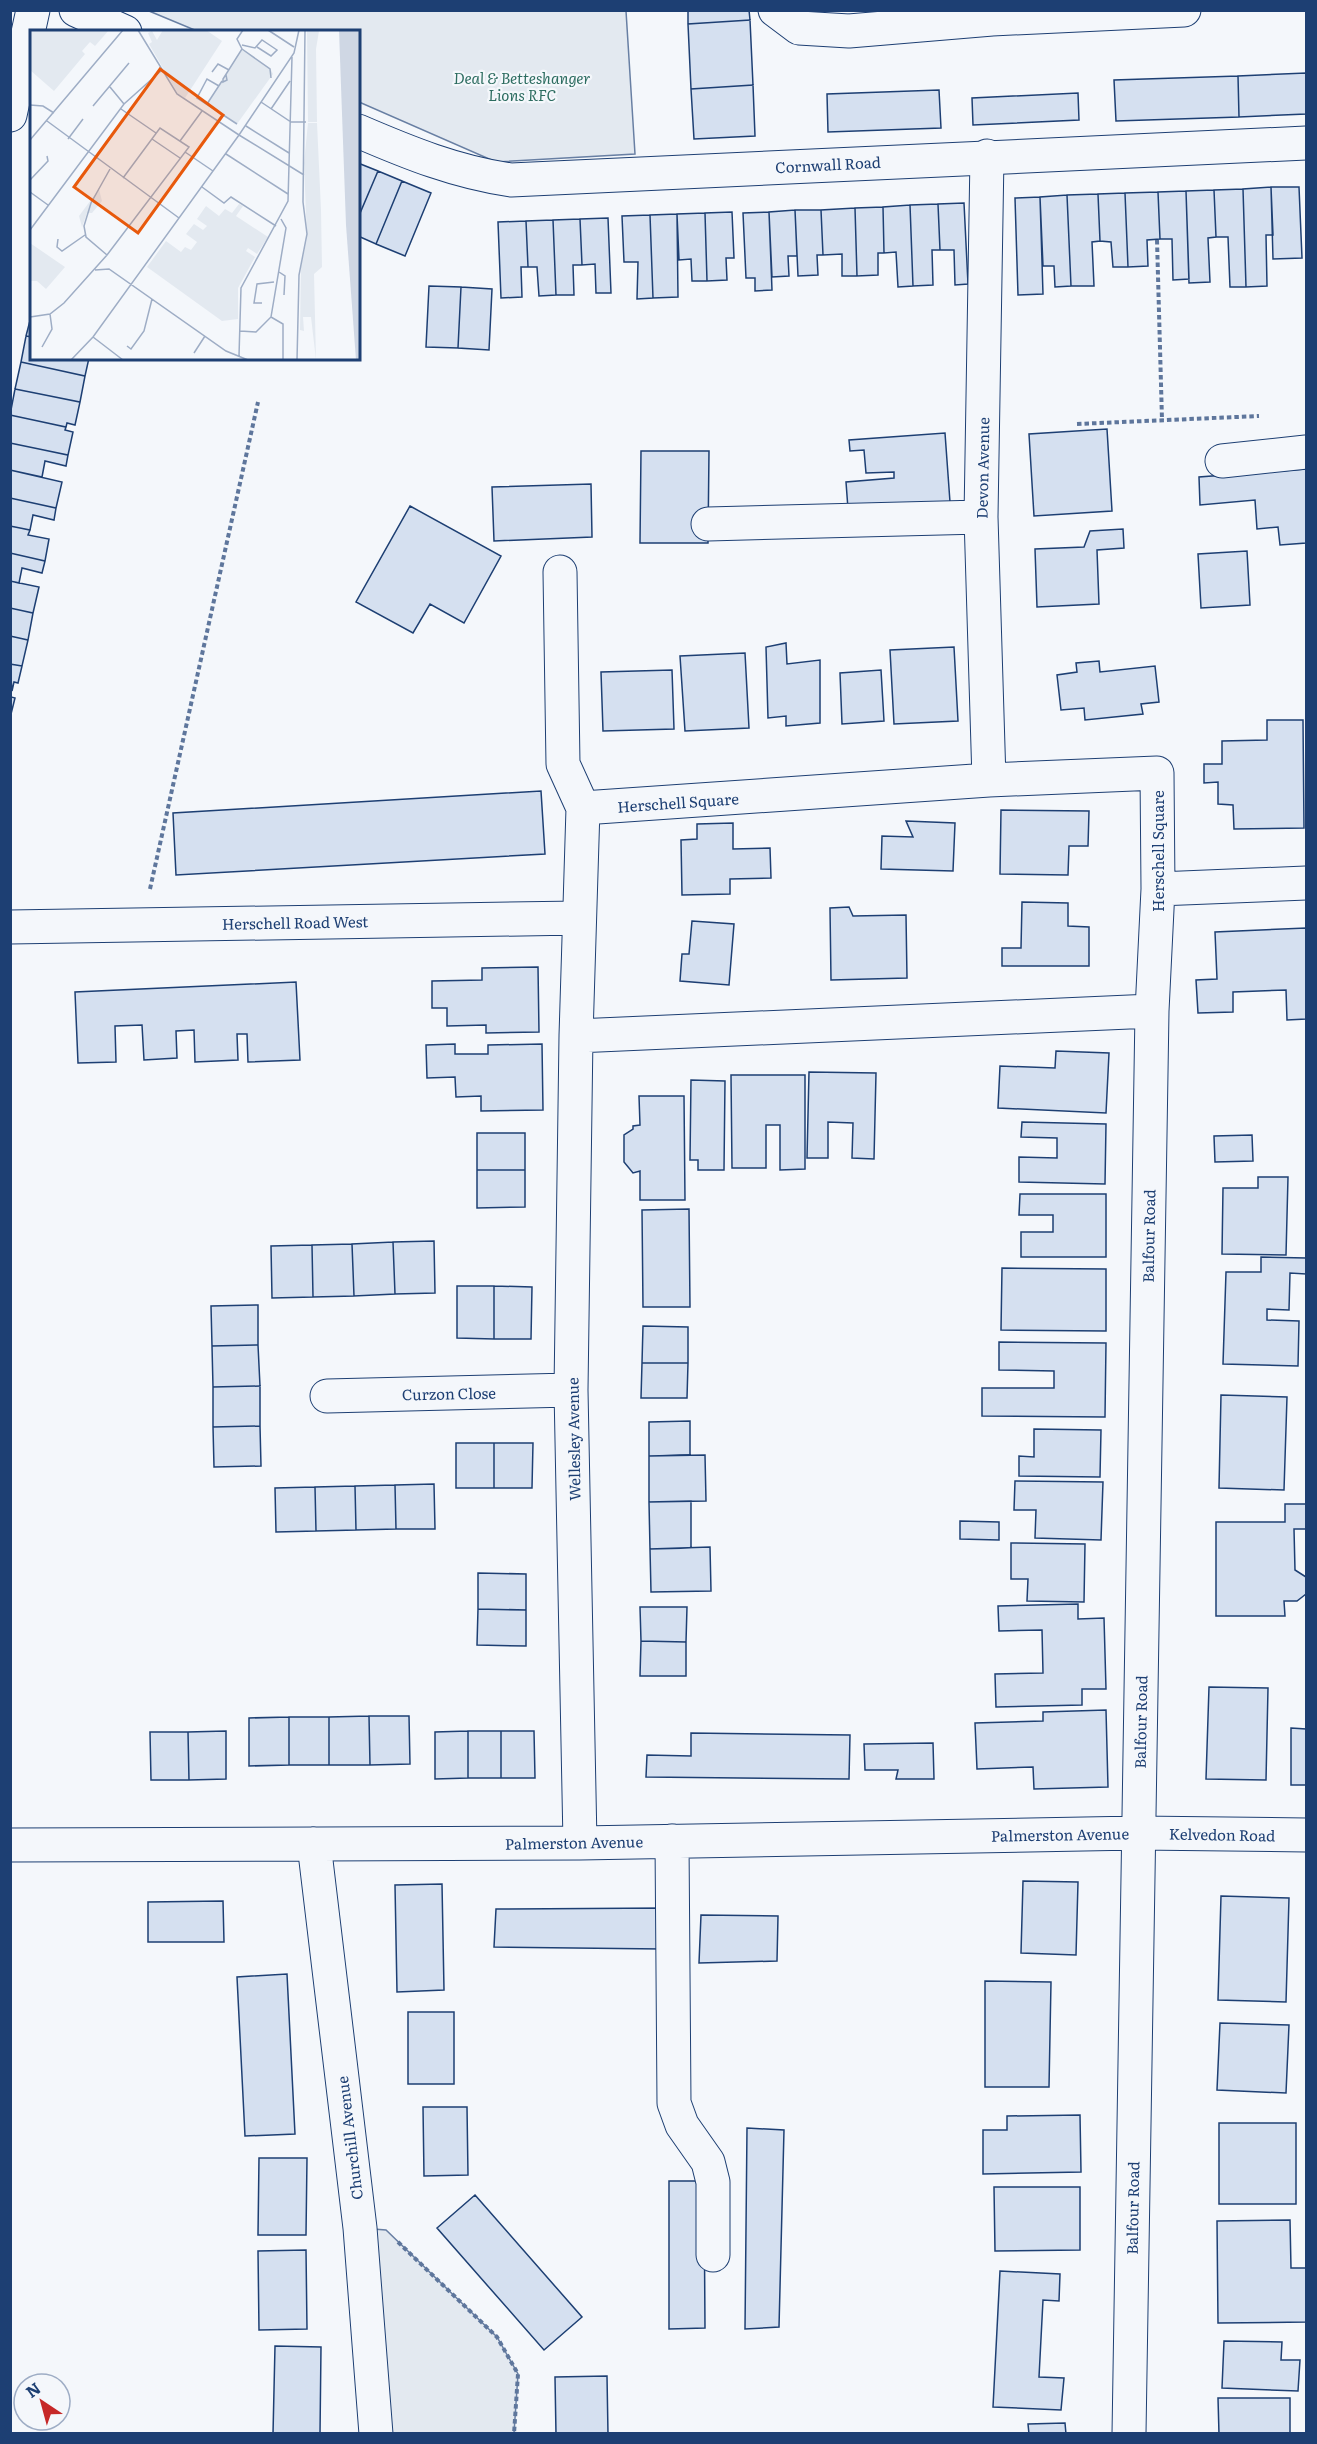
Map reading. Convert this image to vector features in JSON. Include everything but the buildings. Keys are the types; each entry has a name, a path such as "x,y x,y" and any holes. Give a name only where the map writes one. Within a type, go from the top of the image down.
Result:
{"street":[{"path":"10,116 33,10"},
{"path":"76,10 121,30"},
{"path":"775,10 799,28 822,31 992,15 1184,10"},
{"name":"Cornwall Road","path":"360,132 426,160 472,175 511,180 987,156 1306,143"},
{"name":"Devon Avenue","path":"987,156 981,517 989,780"},
{"path":"1222,461 1306,452"},
{"path":"708,524 981,517"},
{"path":"560,572 563,764 583,808 576,1036 1152,1011"},
{"name":"Herschell Square","path":"583,808 989,780 1157,773 1158,889 1152,1011"},
{"path":"1158,889 1306,883"},
{"name":"Herschell Road West","path":"10,927 579,918"},
{"name":"Balfour Road","path":"1129,2433 1152,1011"},
{"name":"Wellesley Avenue","path":"576,1036 571,1390 580,1843"},
{"name":"Curzon Close","path":"327,1396 571,1390"},
{"name":"Kelvedon Road","path":"1138,1833 1306,1836"},
{"name":"Palmerston Avenue","path":"10,1845 580,1843 1138,1833"},
{"path":"672,1841 674,2103 682,2125 708,2162 711,2172 713,2255"},
{"name":"Churchill Avenue","path":"314,1844 360,2228 376,2433"}],"path":[{"path":"1157,240 1162,420"},
{"path":"142,925 258,402"},
{"path":"1077,424 1259,416"},
{"path":"360,2228 386,2230 496,2337 518,2374 514,2433"}],"green space":[{"name":"Deal & Betteshanger Lions RFC","path":"149,11 626,11 635,154 496,162 360,102 360,30 195,30"},
{"path":"360,2228 386,2230 497,2337 518,2374 514,2433 376,2433"}]}
